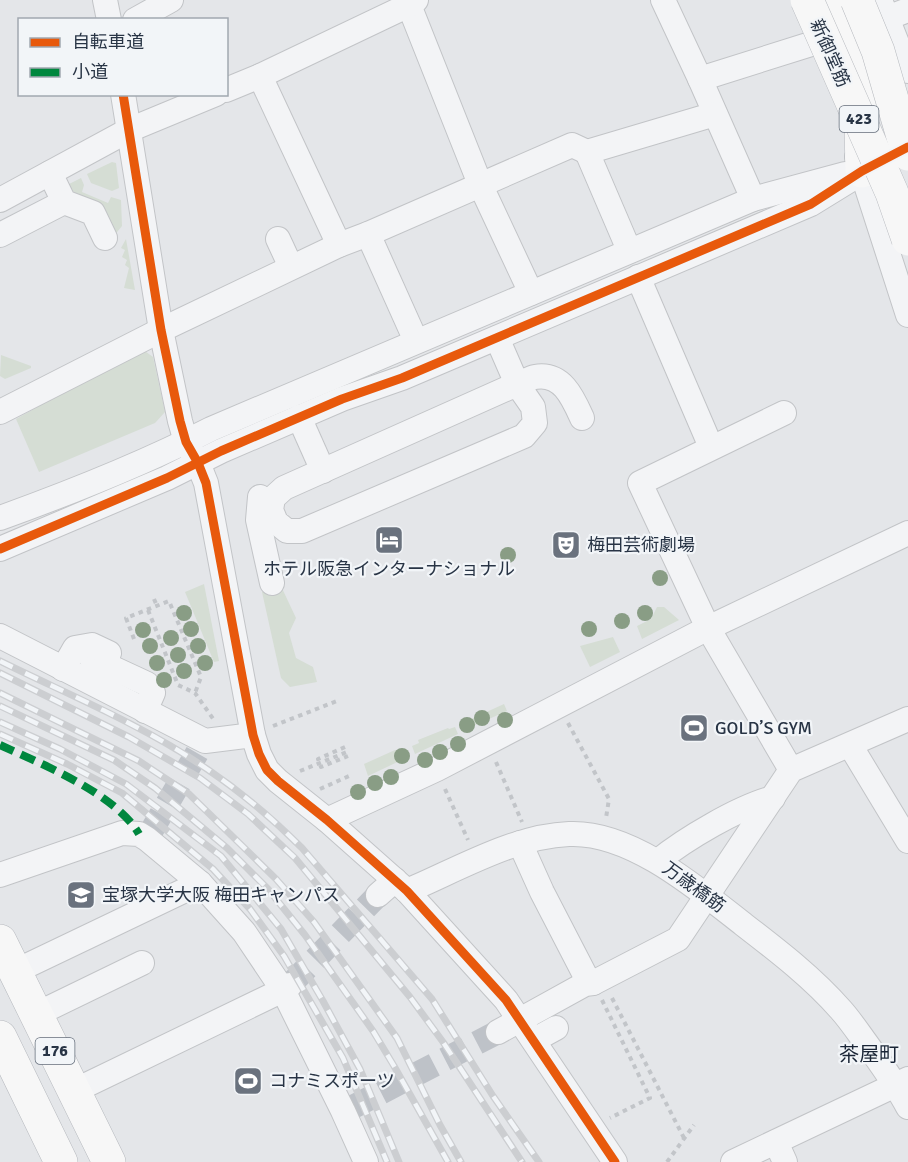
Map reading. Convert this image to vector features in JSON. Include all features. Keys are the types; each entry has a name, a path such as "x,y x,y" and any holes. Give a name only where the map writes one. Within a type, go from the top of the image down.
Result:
{"highway":[{"name":"新御堂筋","path":"807,0 892,193 908,239"},
{"path":"832,0 860,81 862,171"},
{"name":"423","path":"856,0 878,51 908,154"},
{"name":"176","path":"0,941 8,974 88,1162"},
{"name":"176","path":"8,974 37,1014 109,1162"},
{"name":"176","path":"0,1037 61,1162"}],"street":[{"path":"105,0 109,18"},
{"path":"139,18 171,0"},
{"path":"663,0 753,199"},
{"path":"792,0 862,171 908,315"},
{"path":"228,89 260,76 411,2 480,183 531,293"},
{"path":"892,9 908,71"},
{"path":"700,79 811,44"},
{"path":"260,76 339,245"},
{"path":"123,96 161,330 186,442 206,483 263,731 259,754 267,770 292,794 327,820 506,1000 615,1162"},
{"path":"0,200 129,130 211,96"},
{"path":"0,412 291,267 480,183 572,145 587,152 715,114"},
{"path":"0,549 342,399 402,378 811,204 862,171 908,147"},
{"path":"587,152 629,250"},
{"path":"0,519 60,497 211,429 753,199 862,171"},
{"path":"50,173 64,202 93,213 105,238"},
{"path":"0,235 64,202"},
{"path":"368,234 416,342"},
{"path":"278,239 291,267"},
{"path":"638,277 711,447"},
{"path":"497,338 518,384 533,407 535,423 524,436 302,531 287,531 276,522 271,510 273,498 284,488 323,471 518,384 536,376 555,379 570,392 582,418"},
{"path":"784,413 640,483 708,628 791,770"},
{"path":"300,417 323,471"},
{"path":"273,583 258,520 258,501 266,484 279,474 294,470 323,471"},
{"path":"327,820 436,769 708,628 908,533"},
{"path":"0,636 145,711 206,739 263,731"},
{"path":"63,669 75,648 92,645 133,665"},
{"path":"91,658 147,684 153,693 145,711"},
{"path":"498,1032 585,984 604,987 678,939 791,770 908,719"},
{"path":"850,745 908,841"},
{"path":"658,861 675,847 755,803 773,798"},
{"path":"0,875 122,833 148,837 200,883 244,932 286,987 346,1110 366,1162"},
{"name":"万歳橋筋","path":"394,889 477,861 525,841 570,834 602,838 658,861 708,896 805,972 843,1012 902,1082 908,1107"},
{"path":"525,841 542,892 586,977 604,987"},
{"path":"8,974 200,883"},
{"path":"37,1014 142,963"},
{"path":"74,1091 286,987"},
{"path":"534,1040 556,1028"},
{"path":"733,1162 781,1152 902,1082"}],"path":[{"path":"154,599 157,606"},
{"path":"134,639 126,618 169,602 201,677 195,693 206,739"},
{"path":"148,610 178,685 195,693"},
{"path":"263,731 337,701"},
{"path":"559,706 609,799 602,838"},
{"path":"488,742 525,841"},
{"path":"347,752 321,767 320,763 318,759 347,752"},
{"path":"293,773 320,763"},
{"path":"436,769 477,861"},
{"path":"316,790 349,776"},
{"path":"604,987 650,1098 607,1120"},
{"path":"604,987 684,1138"},
{"path":"667,1162 694,1125"}],"shaded area":[{"path":"112,162 116,163 119,188 112,191 91,183 87,174"},
{"path":"81,178 84,185 82,192 108,203 111,197 121,200 122,226 113,237 77,198 69,184"},
{"path":"126,239 135,290 124,288 129,268 125,265 127,260 122,257 125,250 121,248"},
{"path":"142,349 153,357 165,412 155,423 39,472 16,419"},
{"path":"1,355 31,366 31,368 5,379 0,376"},
{"path":"204,584 219,661 214,662 185,592"},
{"path":"280,584 296,618 289,633 296,658 313,667 317,682 290,687 281,678 262,592"},
{"path":"657,607 664,607 679,620 642,639 637,626 651,619"},
{"path":"613,637 620,652 590,667 580,646"},
{"path":"504,704 507,711 464,730 462,725 469,720"},
{"path":"455,727 458,734 415,754 412,746 419,743 418,740"},
{"path":"395,750 397,753 405,750 408,757 368,776 364,764"}],"tunnel":[{"path":"149,835 197,753"},
{"path":"290,985 378,895"},
{"path":"349,1109 498,1032"}],"railway":[{"path":"0,661 132,724 183,753 232,787 280,827 302,848 432,999 493,1096 539,1162"},
{"path":"0,673 129,737 200,778 248,814 295,858 410,997 443,1042 522,1162"},
{"path":"0,693 139,761 189,794 276,879 314,922 397,1038 461,1162"},
{"path":"0,706 114,760 155,788 227,848 268,889 305,935 373,1031 448,1162"},
{"path":"0,722 60,749 126,784 221,856 281,929 323,1001 360,1069 399,1162"},
{"path":"0,734 67,764 122,793 213,869 250,909 284,956 343,1058 387,1162"}],"marked path":[{"path":"0,745 96,793 128,819 139,834"}],"cycle path":[{"path":"123,96 161,330 186,442 206,483 253,735 259,754 267,770 278,781 327,820 407,891 506,1000 615,1162"},
{"path":"0,549 167,478 221,451 342,399 402,378 811,204 862,171 908,147"}],"place":[{"name":"ホテル阪急インターナショナル","path":"389,540"},
{"name":"梅田芸術劇場","path":"566,545"},
{"name":"GOLD’S GYM","path":"694,728"},
{"name":"宝塚大学大阪 梅田キャンパス","path":"81,895"},
{"name":"コナミスポーツ","path":"248,1081"}],"district":[{"name":"茶屋町","path":"869,1054"}]}
